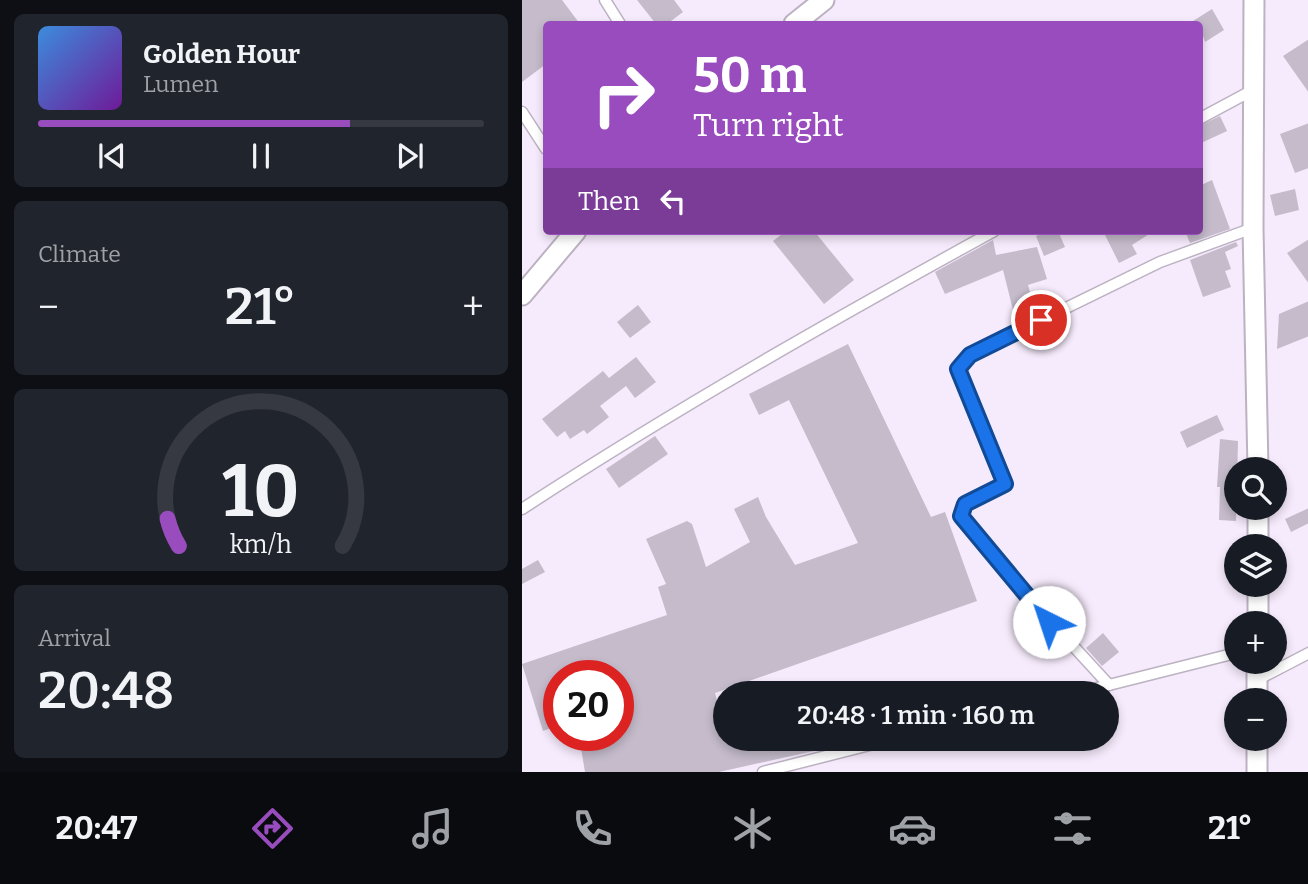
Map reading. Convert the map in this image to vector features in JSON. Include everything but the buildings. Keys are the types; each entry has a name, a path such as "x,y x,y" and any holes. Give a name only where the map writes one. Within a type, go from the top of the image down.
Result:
{"street":[{"path":"798,21 824,0"},
{"path":"1254,0 1253,228 1258,457"},
{"path":"522,296 573,235"},
{"path":"1256,772 1257,751"}],"lane":[{"path":"605,0 618,21"},
{"path":"1203,117 1254,90"},
{"path":"522,112 543,144"},
{"path":"1105,681 1016,584 961,516 965,504 1005,484 958,369 970,355 1160,262 1253,228"},
{"path":"522,509 604,455 796,342 987,235"},
{"path":"1257,681 1308,653"},
{"path":"1119,682 1224,656"},
{"path":"763,772 846,751"}],"route":[{"path":"1041,320 970,355 958,369 1005,484 965,504 961,516 972,533 1049,622"}]}
